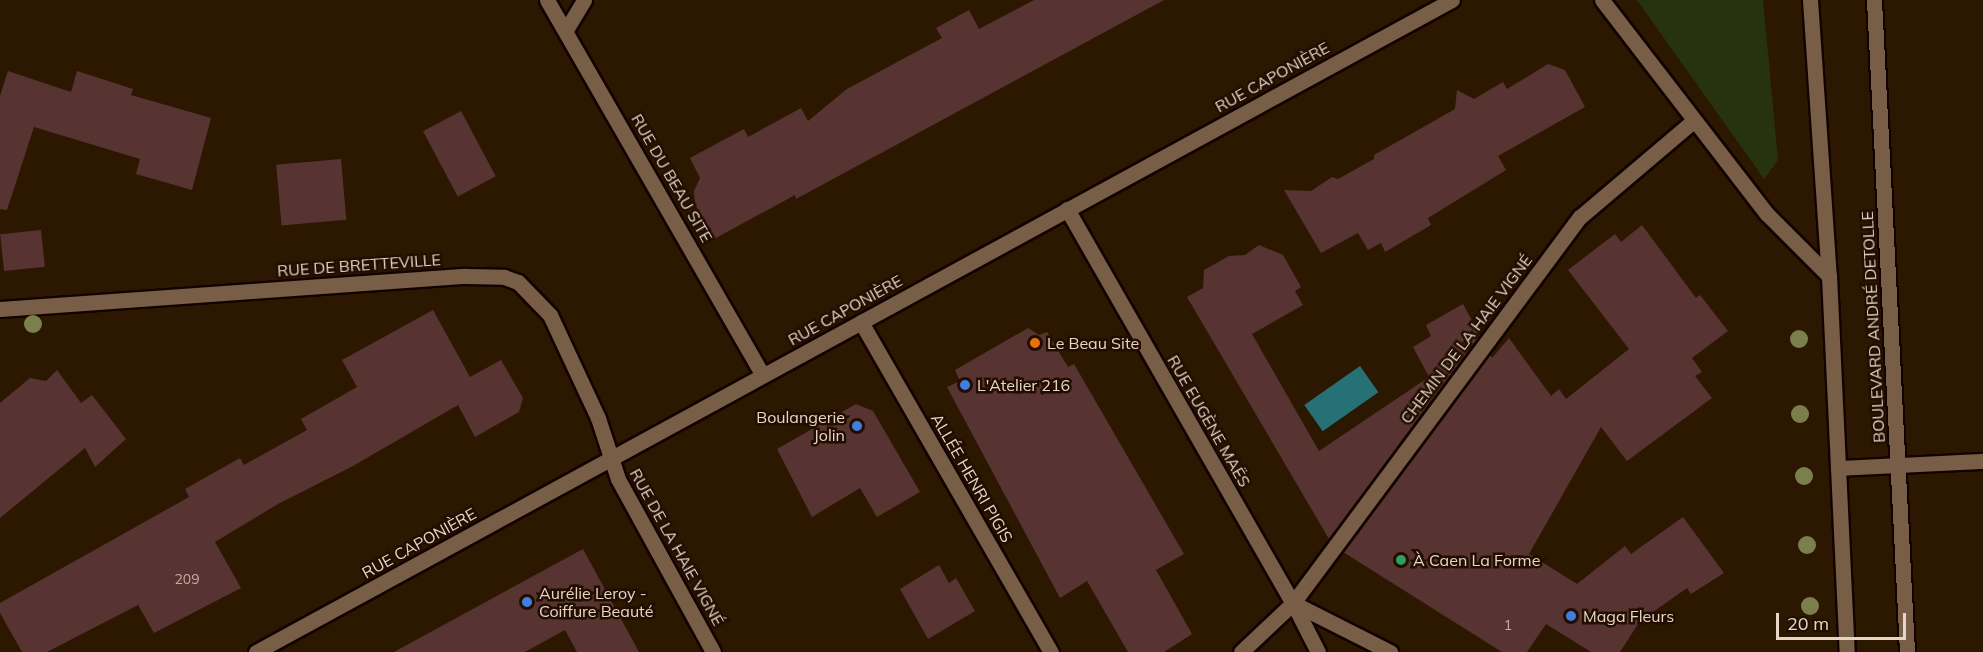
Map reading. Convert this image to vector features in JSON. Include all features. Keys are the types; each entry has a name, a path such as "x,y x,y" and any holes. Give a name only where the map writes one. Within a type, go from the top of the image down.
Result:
{"street":[{"name":"RUE DU BEAU SITE","path":"548,0 763,375"},
{"path":"566,30 584,0"},
{"name":"RUE CAPONIÈRE","path":"256,652 1067,209 1433,5 1452,0"},
{"path":"1602,0 1693,121 1767,214 1829,276"},
{"path":"1810,0 1829,276 1847,652"},
{"name":"BOULEVARD ANDRÉ DETOLLE","path":"1874,0 1907,652"},
{"name":"CHEMIN DE LA HAIE VIGNÉ","path":"1293,603 1580,216 1693,121"},
{"name":"RUE EUGÈNE MAËS","path":"1067,209 1293,603 1318,652"},
{"name":"RUE DE BRETTEVILLE","path":"0,309 465,276 504,277 531,292 550,315 598,418 609,459"},
{"name":"ALLÉE HENRI PIGIS","path":"861,322 1051,652"},
{"name":"RUE DE LA HAIE VIGNÉ","path":"609,459 713,652"},
{"path":"1838,468 1898,464 1946,466 1983,461"},
{"path":"1241,652 1293,603 1390,652"}],"green space":[{"path":"1637,0 1763,0 1778,160 1764,179"}],"water":[{"path":"1360,366 1378,392 1323,431 1304,405"}],"building":[{"path":"1034,0 1164,0 796,199 795,195 714,239 695,204 694,191 700,178 690,158 744,129 748,137 801,108 808,121 847,89 942,38 936,28 969,10 979,29"},
{"path":"1548,64 1565,70 1585,107 1498,156 1506,170 1428,218 1431,225 1385,252 1381,243 1368,250 1358,233 1321,253 1284,190 1311,191 1332,177 1338,179 1374,159 1374,155 1455,109 1457,90 1474,99 1503,82 1507,89"},
{"path":"8,71 71,92 77,71 133,89 131,95 211,118 192,190 136,174 140,159 34,127 7,210 0,209 0,96"},
{"path":"461,111 496,176 458,197 423,131"},
{"path":"341,159 346,220 282,225 276,165"},
{"path":"1642,225 1696,298 1700,295 1728,331 1692,358 1702,372 1695,376 1712,398 1627,461 1601,427 1529,554 1577,584 1625,546 1631,554 1683,517 1724,573 1691,594 1687,588 1640,621 1620,652 1591,652 1546,624 1527,652 1502,652 1343,552 1490,354 1492,358 1509,338 1551,396 1559,389 1566,399 1629,349 1568,270 1615,234 1621,242"},
{"path":"41,230 45,267 4,271 0,234"},
{"path":"1259,245 1283,255 1301,287 1295,291 1303,305 1252,334 1319,451 1429,377 1413,347 1431,336 1426,325 1463,304 1480,335 1329,539 1187,297 1203,288 1204,270 1229,256 1245,255"},
{"path":"433,310 470,377 501,360 523,398 519,412 475,437 458,405 353,466 278,504 215,542 241,588 154,633 138,605 47,652 22,652 0,613 0,603 189,497 185,489 240,458 244,465 307,430 301,419 357,387 342,360"},
{"path":"1028,328 1039,335 1047,332 1068,367 1074,364 1184,554 1156,570 1192,634 1164,652 1128,652 1087,581 1060,598 947,387 960,381 955,370"},
{"path":"57,370 81,403 92,395 126,439 95,467 85,448 0,518 0,403 30,378 46,381"},
{"path":"856,404 873,411 920,492 877,517 860,488 812,517 777,449"},
{"path":"583,549 639,652 577,652 565,630 525,652 394,652"},
{"path":"939,565 949,583 956,578 975,611 928,639 900,589"}],"place":[{"name":"Le Beau Site","path":"1035,343"},
{"name":"L'Atelier 216","path":"965,385"},
{"name":"Boulangerie Jolin","path":"857,426"},
{"name":"À Caen La Forme","path":"1401,560"},
{"name":"Aurélie Leroy - Coiffure Beauté","path":"527,602"},
{"name":"Maga Fleurs","path":"1571,616"}]}
